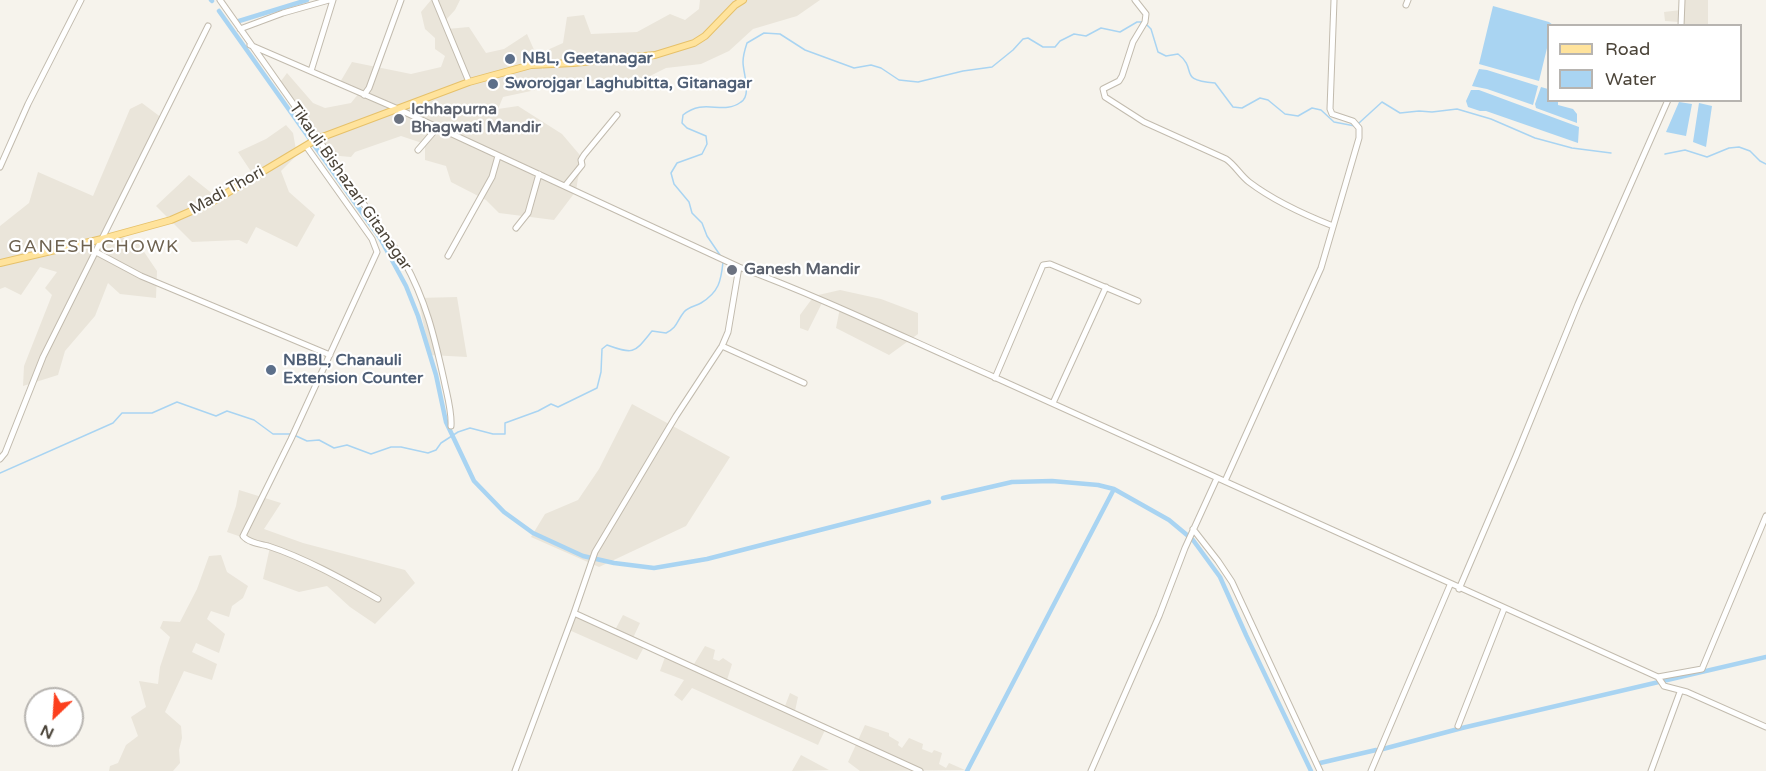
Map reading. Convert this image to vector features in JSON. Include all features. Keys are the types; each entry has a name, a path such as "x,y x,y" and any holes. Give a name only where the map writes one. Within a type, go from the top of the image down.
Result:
{"main road":[{"name":"Madi Thori","path":"0,262 102,239 171,220 212,202 317,139 469,82 531,65 655,55 680,48 705,36 735,5 743,0"}],"street":[{"path":"0,167 28,104 81,0"},
{"name":"Tikauli Bishazari Gitanagar","path":"220,0 404,261 418,286 441,366 451,426"},
{"path":"240,29 283,13 331,0"},
{"path":"310,71 331,0"},
{"path":"364,95 369,88 400,0"},
{"path":"435,0 469,82"},
{"path":"1135,0 1146,14 1145,22 1133,42 1119,81 1103,89 1105,97 1144,122 1226,159 1247,181 1307,215 1333,226"},
{"path":"1225,482 1321,268 1359,138 1359,128 1353,121 1332,114 1330,109 1335,0"},
{"path":"1681,24 1682,0"},
{"path":"0,459 5,453 43,357 208,26"},
{"path":"250,45 398,109 739,267 790,285 1053,403 1659,678 1664,686 1687,692 1766,727"},
{"path":"1459,589 1643,153 1667,102"},
{"path":"565,186 582,165 581,160 584,155 617,115"},
{"path":"418,150 437,128"},
{"path":"308,145 372,239 377,252 291,439 243,536 244,539 270,547 333,574 378,599"},
{"path":"448,256 492,177 498,156"},
{"path":"516,228 528,213 538,174"},
{"path":"96,252 141,276 330,355"},
{"path":"995,378 1043,265 1050,264 1138,301"},
{"path":"515,771 592,559 676,416 722,346 728,332 739,267"},
{"path":"1053,403 1106,287"},
{"path":"722,346 804,383"},
{"path":"1091,771 1159,616 1192,531 1217,478"},
{"path":"1659,678 1702,669 1766,516"},
{"path":"1192,531 1218,561 1232,582 1320,771"},
{"path":"1371,771 1450,585"},
{"path":"1458,726 1504,609"},
{"path":"573,613 920,771"},
{"path":"1651,771 1680,692"}],"shaded area":[{"path":"431,0 460,0 455,10 444,22 447,29 469,27 486,53 504,49 527,34 543,70 543,52 563,43 567,17 584,15 591,34 637,32 670,14 685,20 699,9 700,0 820,0 797,16 753,29 729,51 701,64 666,68 636,83 601,80 503,97 498,109 518,106 562,134 585,161 578,178 576,191 554,220 499,213 486,200 451,182 446,166 425,160 425,144 401,136 355,152 351,157 329,155 278,85 287,73 313,103 325,108 351,103 359,93 339,84 352,62 411,74 441,67 445,56 435,49 435,38 425,29 421,12"},
{"path":"1681,0 1708,0 1708,24 1679,24 1679,22 1665,21 1664,12 1681,10"},
{"path":"142,103 162,118 103,239 122,237 138,243 157,271 156,298 120,294 108,283 95,316 65,351 58,375 23,386 24,366 52,295 45,288 57,272 40,267 21,295 5,287 0,289 0,226 29,203 38,172 93,196 130,109"},
{"path":"286,125 293,133 297,155 281,171 289,192 315,215 297,247 256,227 247,244 239,240 192,242 156,206 189,175 214,195 252,173 238,152 266,139"},
{"path":"840,290 881,299 918,313 918,334 889,355 836,328 840,308 823,301 808,331 800,328 800,315 814,296"},
{"path":"457,297 467,357 430,355 418,298"},
{"path":"632,404 730,457 686,526 599,567 531,537 545,514 578,500 599,469"},
{"path":"239,490 281,503 264,529 303,543 405,570 415,583 375,624 350,607 327,586 299,592 263,579 270,547 227,532"},
{"path":"221,555 227,572 248,586 243,598 232,606 229,617 211,611 207,619 225,634 219,653 196,643 192,652 217,664 212,680 184,671 165,712 181,726 180,763 173,771 109,771 110,766 118,763 126,745 138,736 131,717 146,707 139,681 158,684 160,667 170,637 160,628 163,621 180,622 197,589 209,556"},
{"path":"575,614 614,632 623,615 640,623 633,638 645,645 637,660 569,630"},
{"path":"705,646 715,650 713,659 719,661 723,658 732,664 727,680 785,706 790,693 798,697 795,711 825,730 818,745 692,688 682,701 674,695 684,680 660,671 665,657 694,664"},
{"path":"865,725 889,733 889,736 899,742 898,745 902,748 909,738 923,744 922,749 932,753 934,750 942,753 939,764 946,768 949,763 965,770 860,771 848,762"},
{"path":"801,755 829,770 792,771"}],"water":[{"path":"1493,6 1552,24 1547,24 1547,48 1539,81 1479,64"},
{"path":"1479,69 1538,86 1533,105 1472,86"},
{"path":"1541,87 1547,89 1547,102 1558,102 1558,105 1573,109 1577,114 1577,123 1536,108 1535,104"},
{"path":"1471,90 1479,90 1579,127 1578,143 1468,107 1466,101"},
{"path":"1679,102 1692,104 1686,136 1666,132"},
{"path":"1699,103 1712,106 1706,147 1693,142"}],"waterway":[{"path":"239,21 307,0"},
{"path":"219,11 380,238 406,286 418,316 436,375 446,422 474,481 504,512 533,533 583,556 654,568 707,559 929,502"},
{"path":"720,255 707,236 702,223 692,213 689,202 674,184 671,173 677,163 702,154 707,144 706,136 687,128 682,123 683,115 699,107 734,106 744,99 746,89 743,62 747,43 764,33 780,34 805,50 854,68 871,65 881,68 899,80 918,82 963,71 992,67 1023,39 1028,38 1043,47 1055,47 1060,41 1074,34 1086,36 1101,28 1120,32 1137,22 1142,22"},
{"path":"1146,24 1151,29 1158,52 1166,56 1178,54 1184,60 1192,77 1203,82 1215,83 1233,107 1242,108 1260,98 1268,100 1285,114 1298,116 1312,108 1321,110 1334,122 1355,126"},
{"path":"1359,123 1382,102 1400,113 1457,109 1491,119 1535,138 1572,148 1611,153"},
{"path":"1665,154 1685,150 1707,157 1729,148 1739,147 1750,151 1766,164"},
{"path":"294,435 307,441 319,440 334,448 347,445 371,454 391,447 428,453 436,450 441,443 458,432 470,428 493,434 505,434 505,423 551,404 558,407 597,388 601,372 602,349 607,345 629,351 637,348 652,331 666,333 673,329 686,310 712,295 720,280 723,262"},
{"path":"0,473 113,423 122,413 152,413 177,402 216,416 227,411 254,420 273,434 290,434"},
{"path":"943,498 1012,482 1052,481 1098,485 1114,489 1169,520 1193,540 1220,577 1311,771"},
{"path":"967,771 1114,489"},
{"path":"1383,749 1462,728 1766,657"},
{"path":"1320,763 1376,750"}],"place":[{"name":"NBL, Geetanagar","path":"510,59"},
{"name":"Sworojgar Laghubitta, Gitanagar","path":"493,84"},
{"name":"Ichhapurna Bhagwati Mandir","path":"399,119"},
{"name":"Ganesh Mandir","path":"732,270"},
{"name":"NBBL, Chanauli Extension Counter","path":"271,370"}],"district":[{"name":"GANESH CHOWK","path":"94,247"}]}
